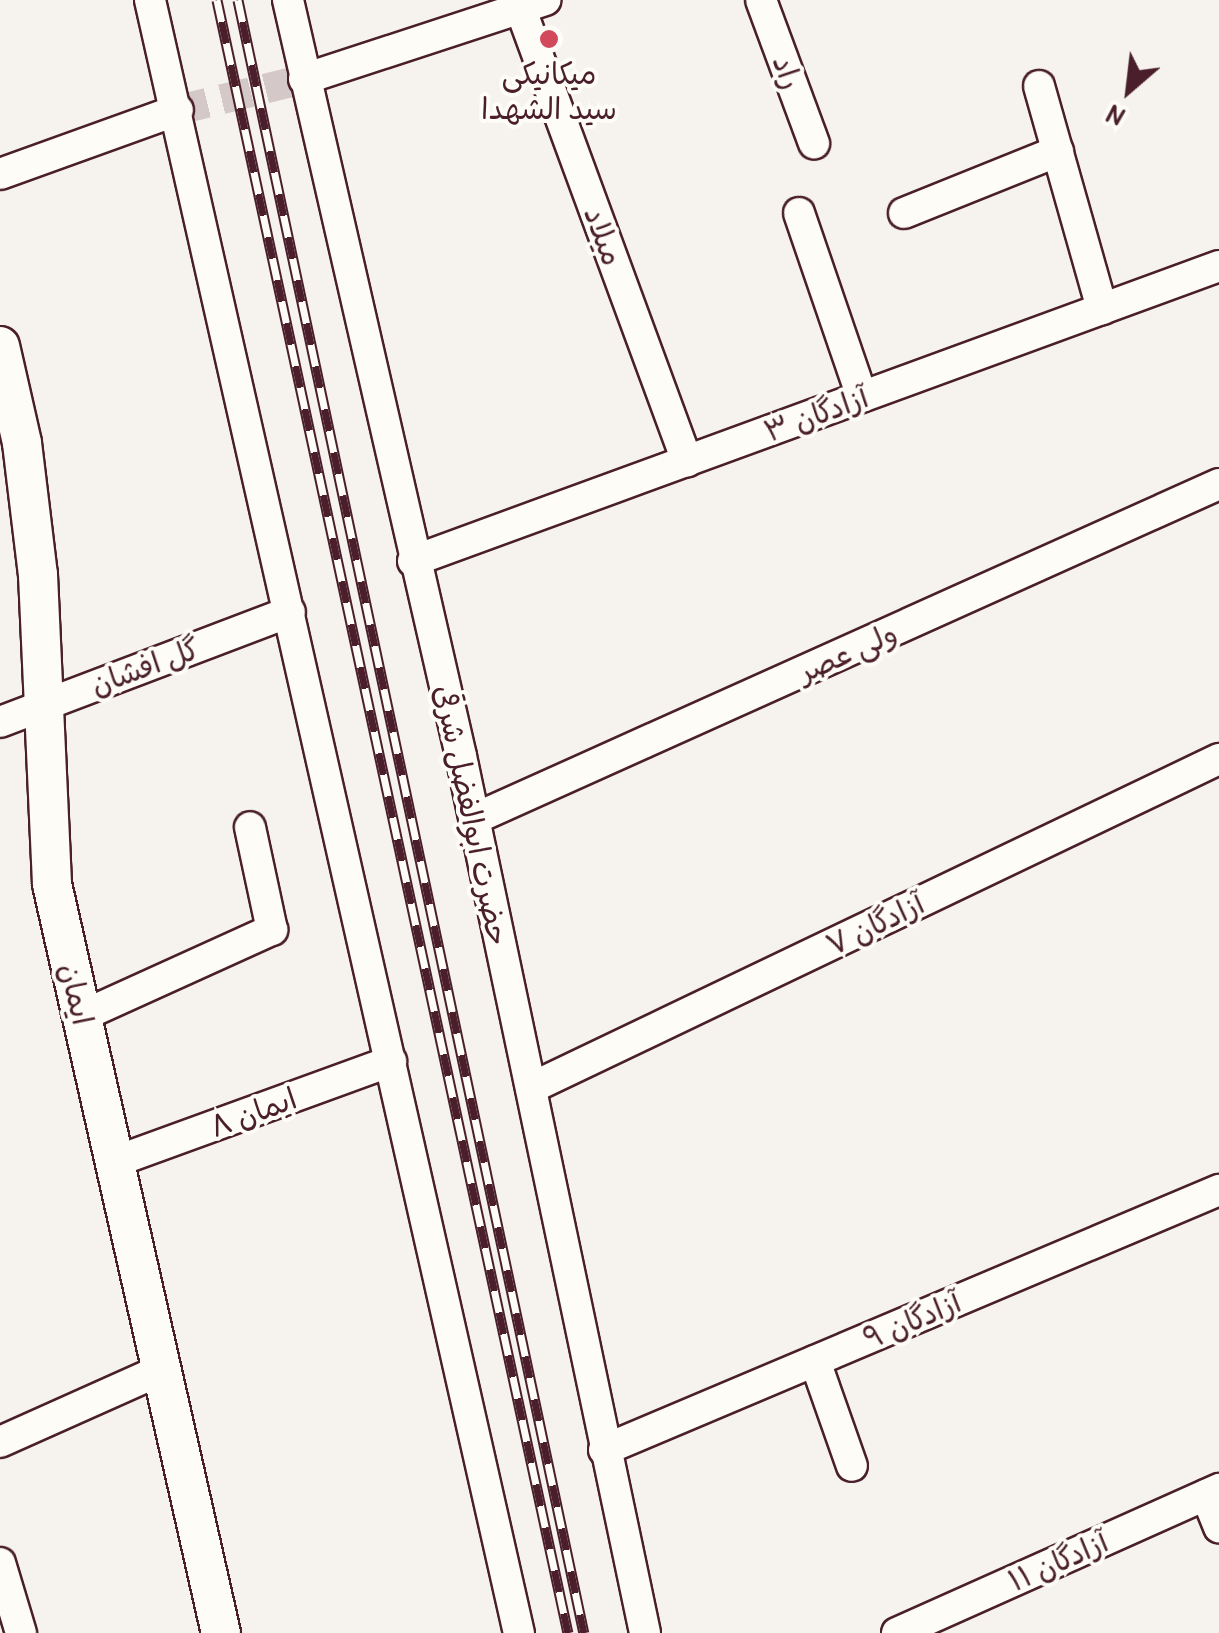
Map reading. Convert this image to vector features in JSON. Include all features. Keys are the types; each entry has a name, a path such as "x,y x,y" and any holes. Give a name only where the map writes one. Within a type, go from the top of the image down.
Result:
{"street":[{"path":"150,0 178,110 519,1633"},
{"name":"حضرت ابوالفضل شرقی","path":"288,0 474,819 604,1450 646,1633"},
{"name":"راد","path":"761,0 814,143"},
{"path":"304,79 533,5"},
{"name":"میلاد","path":"533,5 687,461"},
{"path":"1039,86 1102,309"},
{"path":"0,174 178,110"},
{"path":"904,212 1058,151"},
{"path":"799,213 862,397"},
{"name":"۳ آزادگان","path":"413,561 1219,266"},
{"name":"ایمان","path":"0,346 22,443 38,574 52,884 221,1633"},
{"name":"ولی عصر","path":"474,819 1219,484"},
{"name":"گل افشان","path":"0,722 290,612"},
{"name":"۷ آزادگان","path":"531,1088 1219,759"},
{"path":"82,1016 272,930 250,827"},
{"name":"ایمان ۸","path":"114,1162 391,1061"},
{"name":"۹ آزادگان","path":"604,1450 1219,1190"},
{"path":"815,1361 852,1466"},
{"path":"0,1442 161,1370"},
{"path":"1212,1492 1219,1527"},
{"name":"۱۱ آزادگان","path":"896,1633 1212,1492"},
{"path":"0,1564 11,1618"}],"tunnel":[{"path":"178,110 304,79"}],"railway":[{"path":"217,0 568,1633"},
{"path":"238,0 584,1633"}],"place":[{"name":"میکانیکی سید الشهدا","path":"549,39"}]}
